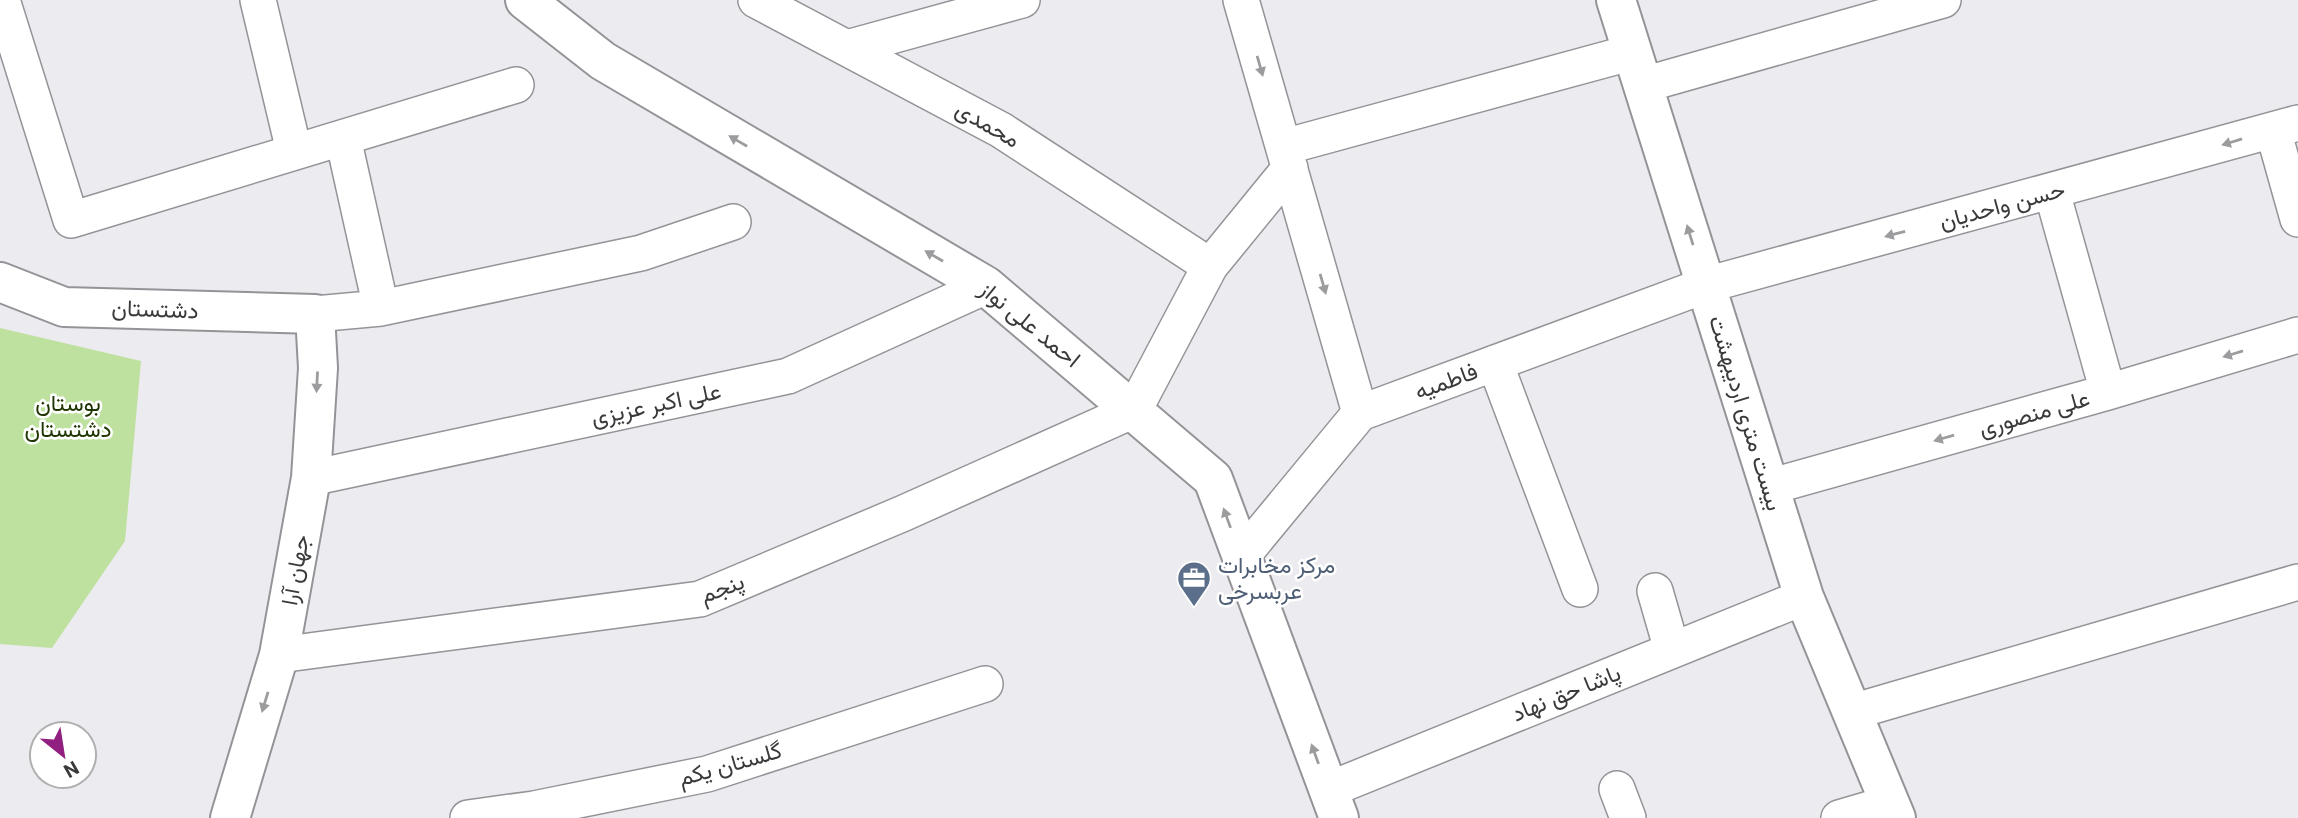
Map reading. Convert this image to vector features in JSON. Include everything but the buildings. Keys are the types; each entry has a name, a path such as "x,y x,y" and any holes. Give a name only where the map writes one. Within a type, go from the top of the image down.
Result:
{"street":[{"path":"2,0 71,220 516,85"},
{"path":"259,0 294,151"},
{"name":"احمد علی نواز","path":"525,0 603,61 986,286 1213,479 1333,804"},
{"name":"محمدی","path":"756,0 1001,130 1210,266"},
{"path":"848,48 1022,0"},
{"path":"1241,0 1360,413 1242,556"},
{"name":"بیست متری اردیبهشت","path":"1616,0 1804,597 1893,810"},
{"path":"1134,410 1210,266 1287,158 1638,68 1942,0"},
{"path":"2285,126 2298,219"},
{"name":"حسن واحدیان","path":"1706,285 2285,126"},
{"path":"343,138 381,308"},
{"path":"2052,192 2108,392"},
{"path":"315,314 381,308 642,253 733,222"},
{"name":"دشتستان","path":"0,282 64,307 315,314"},
{"name":"فاطمیه","path":"1360,413 1706,285"},
{"name":"علی اکبر عزیزی","path":"312,478 788,376 986,286"},
{"name":"جهان آرا","path":"230,818 279,655 312,478 318,368 315,314"},
{"name":"علی منصوری","path":"1769,487 2108,392 2298,335"},
{"path":"1495,363 1580,589"},
{"name":"پنجم","path":"279,655 700,599 904,513 1134,410"},
{"path":"1852,712 2298,582"},
{"path":"1654,591 1672,650"},
{"name":"پاشا حق نهاد","path":"1333,804 1672,650 1804,597"},
{"name":"گلستان یکم","path":"468,818 534,809 627,804 707,774 985,684"},
{"path":"1839,818 1893,810"}],"green space":[{"name":"بوستان دشتستان","path":"0,328 141,361 125,541 52,648 0,644"}],"place":[{"name":"مرکز مخابرات عربسرخی","path":"1194,608"}]}
